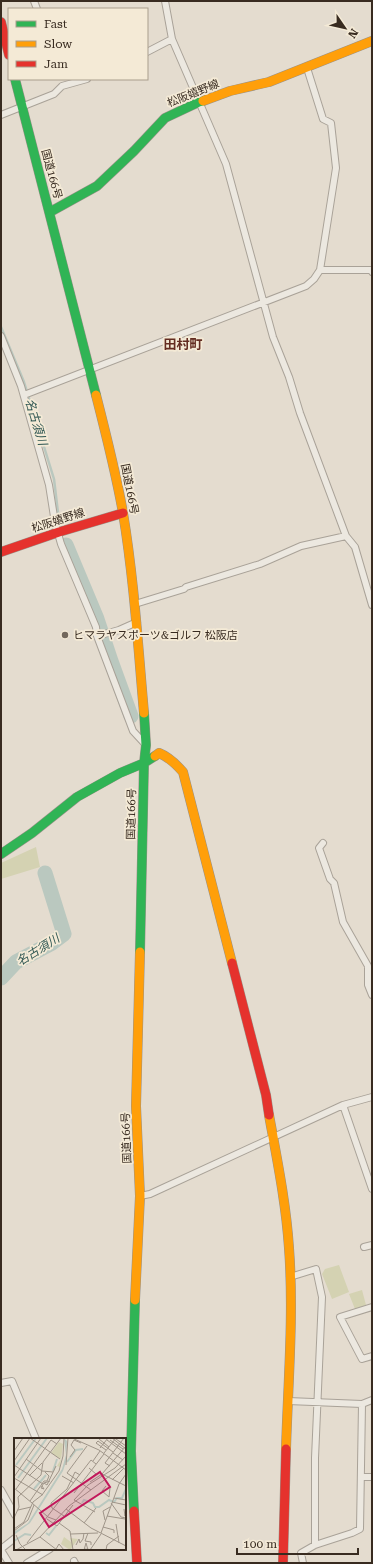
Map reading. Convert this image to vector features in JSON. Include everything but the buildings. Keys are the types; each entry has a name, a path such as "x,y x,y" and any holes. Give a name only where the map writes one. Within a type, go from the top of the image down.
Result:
{"main road":[{"path":"1,22 8,51"},
{"name":"松阪嬉野線","path":"50,212 97,186 134,151 165,118 198,102 207,101 230,91 269,82 307,68 372,40"},
{"name":"国道166号","path":"15,80 50,212 88,371 110,451 123,513 137,622 146,745 144,763 136,1106 140,1196 128,1473 137,1563"},
{"name":"松阪嬉野線","path":"1,552 58,532 123,513"},
{"path":"1,854 32,834 77,797 120,773 144,763 159,753 167,756 183,772 258,1063 274,1137 285,1209 290,1277 283,1563"}],"street":[{"path":"165,1 172,39 226,164 273,337 289,377 300,413 346,536 355,546 372,605"},
{"path":"148,51 172,39"},
{"path":"26,394 306,286 314,279 320,270 336,168 331,123 323,119 307,68"},
{"path":"60,80 62,86"},
{"path":"1,115 22,108 54,94 62,86 83,80"},
{"path":"320,270 371,270 372,272"},
{"path":"1,336 21,386 26,394 49,485 55,523 61,544 100,636 133,731 146,745"},
{"path":"135,604 260,564 302,546 346,536"},
{"path":"100,636 120,630 137,622"},
{"path":"323,843 319,848 330,879 334,883 344,922 368,966 368,985 372,995"},
{"path":"140,1196 150,1194 343,1105 372,1097"},
{"path":"343,1105 372,1189"},
{"path":"364,1247 372,1244"},
{"path":"290,1277 316,1270 322,1297 315,1458 315,1545"},
{"path":"372,1307 340,1317 362,1359 372,1356"},
{"path":"1,1383 12,1381 36,1438"},
{"path":"288,1401 362,1404 372,1400"},
{"path":"303,1563 301,1553 315,1545 360,1529 362,1404"},
{"path":"361,1477 372,1477"},
{"path":"1,1490 14,1513"},
{"path":"9,1563 1,1550 14,1539"},
{"path":"27,1563 48,1550"}],"shaded area":[{"path":"36,847 40,867 1,879 1,863"},
{"path":"339,1265 349,1292 332,1299 322,1274 325,1269"},
{"path":"362,1290 366,1305 355,1309 349,1294"}],"waterway":[{"name":"名古須川","path":"1,327 24,382 54,479 59,521"},
{"name":"名古須川","path":"66,545 97,619 131,716"},
{"name":"名古須川","path":"1,978 16,962 52,943 64,934 45,873"}],"traffic: fast":[{"path":"15,80 96,395"},
{"path":"50,212 97,186 134,151 165,118 203,101"},
{"path":"140,952 144,763 146,745 144,713"},
{"path":"1,854 32,833 77,797 120,773 144,763 155,756"},
{"path":"134,1511 131,1451 135,1300"}],"traffic: slow":[{"path":"203,101 230,91 269,82 372,41"},
{"path":"96,395 117,483 127,538 144,713"},
{"path":"155,756 159,753 175,764 183,772 232,963"},
{"path":"135,1300 140,1196 136,1106 140,952"},
{"path":"269,1115 286,1214 289,1248 291,1323 286,1449"}],"traffic: jam":[{"path":"1,22 8,51"},
{"path":"1,552 59,532 123,513"},
{"path":"232,963 266,1095 269,1115"},
{"path":"283,1563 286,1449"},
{"path":"134,1511 137,1563"}],"place":[{"name":"ヒマラヤスポーツ&ゴルフ 松阪店","path":"65,635"}],"district":[{"name":"田村町","path":"183,344"}]}
